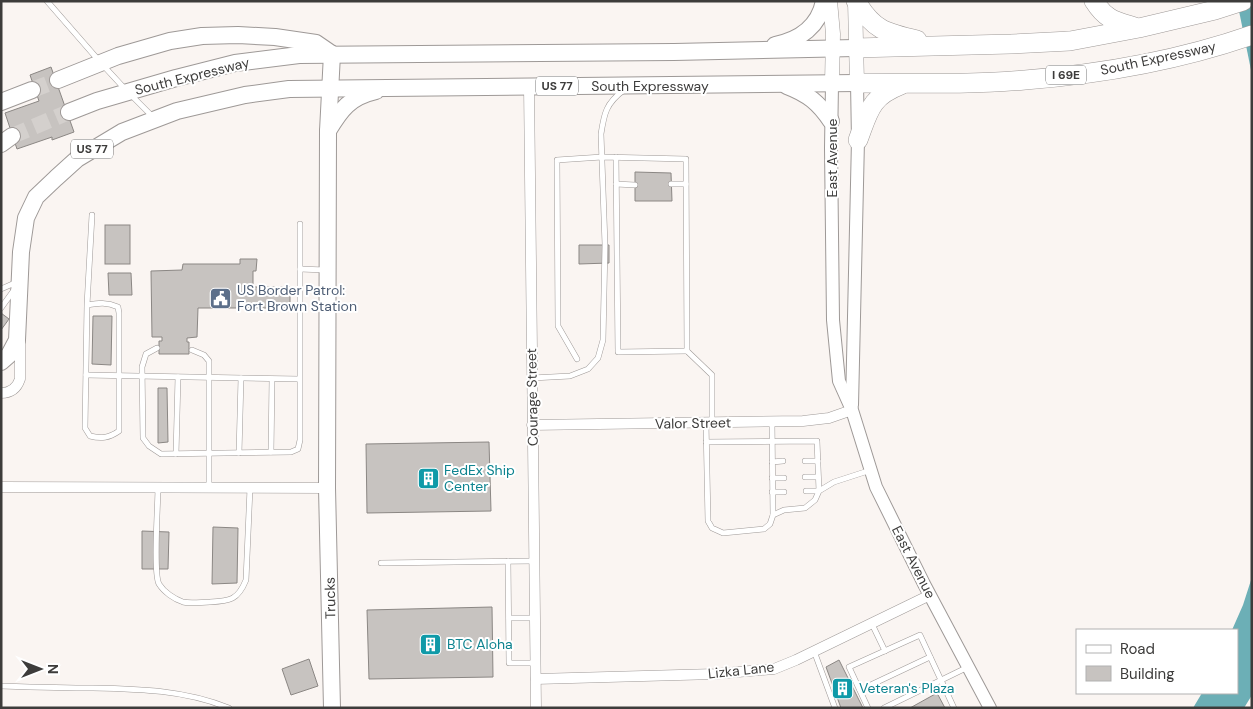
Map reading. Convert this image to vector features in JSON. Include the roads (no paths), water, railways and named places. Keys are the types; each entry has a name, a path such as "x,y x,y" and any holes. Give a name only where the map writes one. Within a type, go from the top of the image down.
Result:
{"highway":[{"path":"744,51 780,44 810,30 817,20 824,1"},
{"path":"856,1 863,13 874,25 887,33 943,46"},
{"path":"1094,1 1101,12 1112,21 1139,28"},
{"name":"South Expressway","path":"69,112 97,101 235,63 299,55 744,51 1012,44 1070,40 1139,28 1215,10 1243,1"},
{"name":"South Expressway","path":"1,362 9,355 18,340 21,252 26,218 36,197 77,159 122,132 177,111 245,95 289,89 968,83 1025,80 1089,73 1156,61 1252,35"},
{"path":"58,80 118,56 170,41 202,36 275,37 316,43 332,54"},
{"name":"Trucks","path":"332,54 328,131 328,488 332,708"},
{"path":"858,140 875,100 890,89 904,83"},
{"path":"785,85 801,91 821,106 831,121"},
{"path":"328,131 337,116 349,102 366,94 394,87"},
{"path":"1,102 32,90"}],"main road":[{"path":"830,1 833,49 832,84"},
{"path":"856,1 857,83"}],"street":[{"name":"East Avenue","path":"852,410 858,140 857,83"},
{"name":"East Avenue","path":"832,84 834,320 839,381 852,410 876,487 930,595 990,708"},
{"name":"Courage Street","path":"529,86 536,708"},
{"name":"South Expressway","path":"1,393 13,390 18,385 20,379 20,308"},
{"name":"Valor Street","path":"532,424 819,420 852,410"},
{"path":"1,487 328,488"},
{"name":"Lizka Lane","path":"536,678 715,674 774,669 930,595"}],"lane":[{"path":"47,1 101,63 155,119"},
{"path":"532,378 570,376 588,369 598,358 603,340 605,263 601,134 609,103 630,86"},
{"path":"577,359 558,326 557,160 602,157 686,159 687,351"},
{"path":"616,157 618,352 687,351 712,375 706,442 708,521 712,528 723,533 764,529 770,524 772,515 772,422"},
{"path":"616,184 635,185"},
{"path":"671,184 686,184"},
{"path":"87,304 100,302 110,303 118,307 119,431 111,437 98,438 90,436 85,428 87,304 92,215"},
{"path":"157,348 146,354 142,367 143,438 149,446 161,454 291,452 298,449 300,440 300,224"},
{"path":"300,269 328,270"},
{"path":"1,289 20,281"},
{"path":"1,308 20,281"},
{"path":"192,350 204,355 209,361 209,488"},
{"path":"86,375 299,379"},
{"path":"176,454 178,377"},
{"path":"239,452 241,378"},
{"path":"271,452 272,379"},
{"path":"706,442 818,441 819,491 815,500 805,508 784,510 772,515"},
{"path":"805,461 818,461"},
{"path":"772,462 783,462"},
{"path":"806,491 819,491 834,482 871,470"},
{"path":"805,477 818,477"},
{"path":"772,478 784,478"},
{"path":"158,487 156,569 158,582 165,592 175,599 185,602 227,601 236,597 243,588 246,580 250,488"},
{"path":"772,492 784,492"},
{"path":"508,561 509,663 536,663"},
{"path":"380,563 534,561"},
{"path":"509,618 535,618"},
{"path":"872,623 885,651"},
{"path":"868,708 849,666 920,636 954,708"},
{"path":"814,651 835,708"},
{"path":"860,690 930,656"},
{"path":"884,708 969,667"},
{"path":"1,686 146,690 183,694 208,700 229,708"}],"water":[{"path":"1237,1 1252,1 1252,75"},
{"path":"1252,577 1252,695 1244,708 1193,708 1201,694 1238,694 1238,629 1232,629"}],"tunnel":[{"path":"32,90 58,80"},
{"path":"12,136 69,112"}],"place":[{"name":"US Border Patrol: Fort Brown Station","path":"221,298"},
{"name":"FedEx Ship Center","path":"428,478"},
{"name":"BTC Aloha","path":"431,644"},
{"name":"Veteran's Plaza","path":"843,688"}]}
